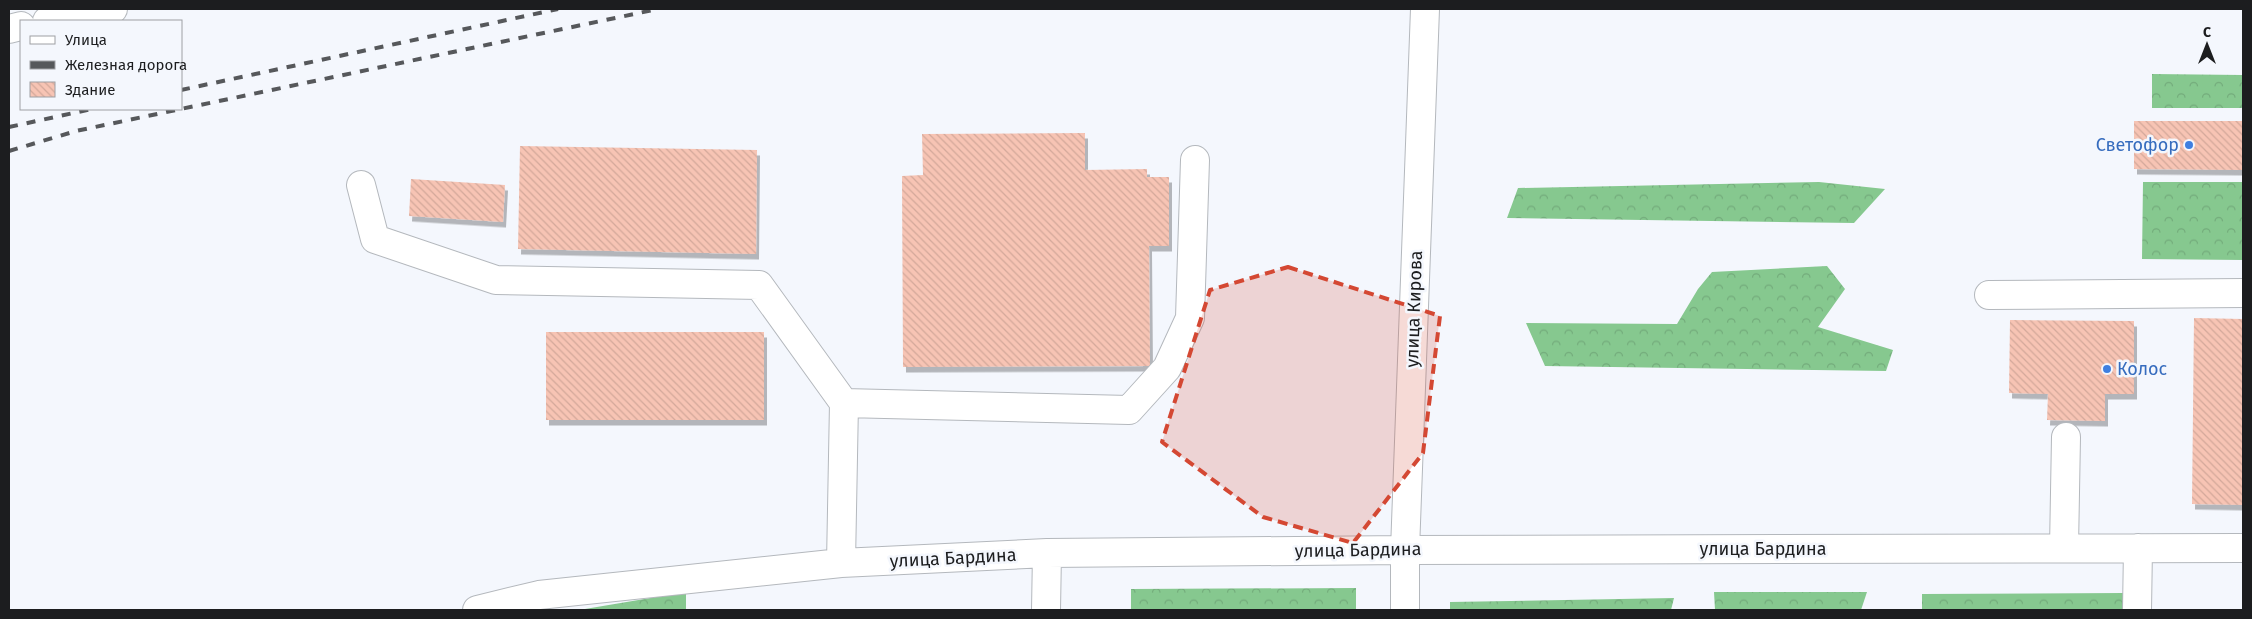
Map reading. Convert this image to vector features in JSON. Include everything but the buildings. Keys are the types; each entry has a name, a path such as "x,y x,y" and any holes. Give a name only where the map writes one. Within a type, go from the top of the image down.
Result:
{"street":[{"path":"53,20 113,9"},
{"name":"улица Кирова","path":"1405,610 1405,550 1425,9"},
{"path":"844,403 1129,410 1167,368 1190,318 1195,160"},
{"path":"361,185 375,238 496,280 759,286 844,403 841,563"},
{"path":"1989,295 2243,293"},
{"path":"2064,548 2066,437"},
{"path":"2138,548 2138,610"},
{"name":"улица Бардина","path":"476,610 539,595 841,563 1047,553 1405,550 2243,548"},
{"path":"1046,610 1047,553"}],"highlighted area":[{"path":"1288,267 1440,316 1423,453 1353,543 1263,517 1162,442 1210,290"}],"green space":[{"path":"2152,74 2243,75 2243,108 2152,108"},
{"path":"1819,182 1885,189 1854,223 1507,218 1518,188"},
{"path":"2143,182 2243,182 2243,260 2142,259"},
{"path":"1827,266 1845,289 1818,327 1893,350 1886,371 1545,366 1526,323 1677,324 1698,289 1712,272"},
{"path":"1356,588 1356,610 1131,610 1131,589"},
{"path":"686,592 686,610 579,610"},
{"path":"1714,592 1867,592 1861,610 1715,610"},
{"path":"2124,593 2124,610 1922,610 1922,594"},
{"path":"1674,598 1671,610 1450,610 1450,602"}],"railway":[{"path":"182,90 558,9"},
{"path":"182,109 658,9"},
{"path":"9,127 87,110"},
{"path":"9,151 76,131 176,110"}],"place":[{"name":"Светофор","path":"2189,145"},
{"name":"Колос","path":"2107,369"}]}
